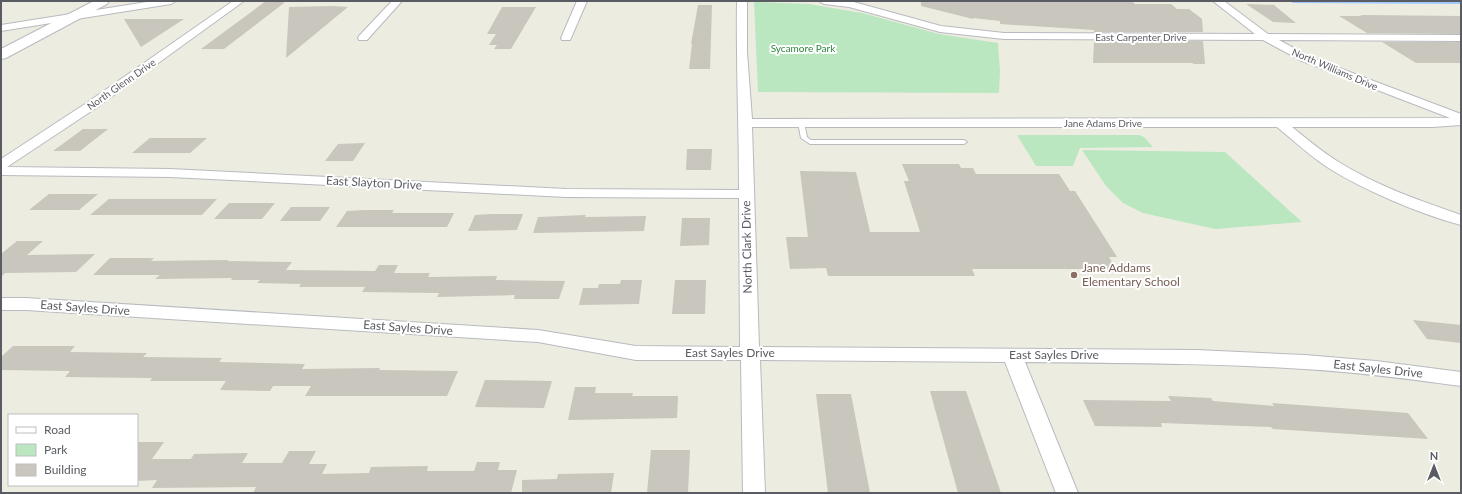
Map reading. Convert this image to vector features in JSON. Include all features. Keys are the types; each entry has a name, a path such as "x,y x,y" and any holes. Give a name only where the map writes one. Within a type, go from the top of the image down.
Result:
{"street":[{"path":"1,55 103,1"},
{"path":"1,28 170,1"},
{"name":"North Glenn Drive","path":"1,165 92,105 239,1"},
{"path":"363,38 397,1"},
{"path":"566,38 582,1"},
{"name":"North Clark Drive","path":"742,1 742,52 746,123 746,194 754,493"},
{"name":"East Carpenter Drive","path":"824,1 850,4 940,29 1004,36 1461,38"},
{"name":"North Williams Drive","path":"1218,1 1267,38 1306,59 1461,120"},
{"name":"Jane Adams Drive","path":"746,123 1432,123 1461,120"},
{"path":"1280,123 1323,158 1340,169 1400,199 1461,220"},
{"name":"East Slayton Drive","path":"1,171 170,173 566,193 746,194"},
{"name":"East Sayles Drive","path":"1,304 538,336 636,352 1219,358 1376,368 1461,379"},
{"path":"1012,355 1068,493"}],"lane":[{"path":"801,123 804,138 810,142 964,142"}],"green space":[{"name":"Sycamore Park","path":"754,2 809,4 862,13 939,34 998,43 1000,71 999,93 758,92"},
{"path":"1017,135 1139,135 1144,137 1153,147 1080,148 1073,166 1036,166"},
{"path":"1082,150 1225,152 1302,222 1215,229 1143,213 1123,203 1106,186"}],"water":[{"path":"1290,1 1461,1 1461,4 1293,3"}],"building":[{"path":"266,1 283,1 284,3 224,49 201,49"},
{"path":"921,1 1132,1 1135,4 1171,4 1177,9 1189,9 1202,19 1203,32 1094,32 1094,30 1000,24 1000,21 973,19 921,6"},
{"path":"1246,4 1274,5 1296,23 1273,22"},
{"path":"698,5 712,5 710,69 689,69 691,44"},
{"path":"289,7 348,7 286,58"},
{"path":"502,7 536,7 511,49 494,49 497,45 489,45 496,34 487,34"},
{"path":"1360,15 1461,16 1461,34 1367,33 1339,16 1362,16"},
{"path":"124,19 184,19 141,47"},
{"path":"1094,41 1203,41 1205,64 1093,63"},
{"path":"1382,42 1461,42 1461,63 1416,63"},
{"path":"83,129 108,129 80,151 53,151"},
{"path":"150,138 207,138 190,153 132,153"},
{"path":"365,143 353,161 325,161 338,144"},
{"path":"687,149 712,149 711,170 686,170"},
{"path":"902,164 959,164 961,168 973,168 976,174 1059,174 1070,191 1075,191 1117,257 1109,257 1116,269 972,269 975,276 828,276 826,268 790,269 786,237 808,237 800,171 856,172 870,232 920,232 904,181 909,181"},
{"path":"49,194 98,194 79,210 29,210"},
{"path":"109,199 217,199 202,215 90,215"},
{"path":"229,203 275,203 262,219 214,219"},
{"path":"291,207 330,207 320,221 280,221"},
{"path":"394,210 392,213 454,213 447,227 336,227 347,211"},
{"path":"523,214 517,230 468,231 475,215"},
{"path":"586,215 585,217 646,216 644,231 533,233 538,217"},
{"path":"682,218 710,218 709,245 680,246"},
{"path":"17,241 43,241 27,255 95,254 76,272 5,273 1,277 1,254"},
{"path":"110,258 154,258 151,261 228,260 227,261 292,262 286,270 375,271 379,265 398,265 394,273 430,273 428,277 497,276 496,280 565,281 559,299 514,299 515,295 437,297 439,293 362,292 365,287 299,287 301,284 257,283 260,280 231,280 232,278 155,279 160,275 93,275"},
{"path":"621,280 642,280 639,304 579,305 583,288 598,288 599,284 620,284"},
{"path":"675,280 706,280 705,314 672,314"},
{"path":"1413,320 1461,325 1461,343 1427,339"},
{"path":"13,346 75,346 70,352 147,353 143,357 222,358 219,362 305,364 302,369 380,368 379,370 458,371 447,396 305,396 311,386 273,386 270,391 220,390 226,381 150,381 152,378 65,377 70,371 1,370 1,357"},
{"path":"485,380 552,381 544,408 475,407"},
{"path":"575,387 596,387 595,393 633,393 632,396 678,396 677,418 568,420"},
{"path":"930,391 966,391 1001,493 958,493"},
{"path":"816,394 851,394 870,493 828,493"},
{"path":"1168,396 1211,398 1213,401 1274,406 1272,403 1408,413 1428,439 1273,429 1271,427 1161,423 1162,427 1095,426 1083,400 1171,401"},
{"path":"138,442 164,442 152,459 191,459 194,454 248,453 242,463 282,463 289,451 316,451 309,464 327,464 322,474 369,473 371,467 428,466 427,471 474,471 477,462 500,462 498,470 517,470 511,493 253,493 256,487 152,488 157,480 138,481"},
{"path":"651,450 690,450 688,493 647,493"},
{"path":"614,473 611,493 522,493 522,480 557,479 558,474"}],"place":[{"name":"Jane Addams Elementary School","path":"1074,275"}]}
